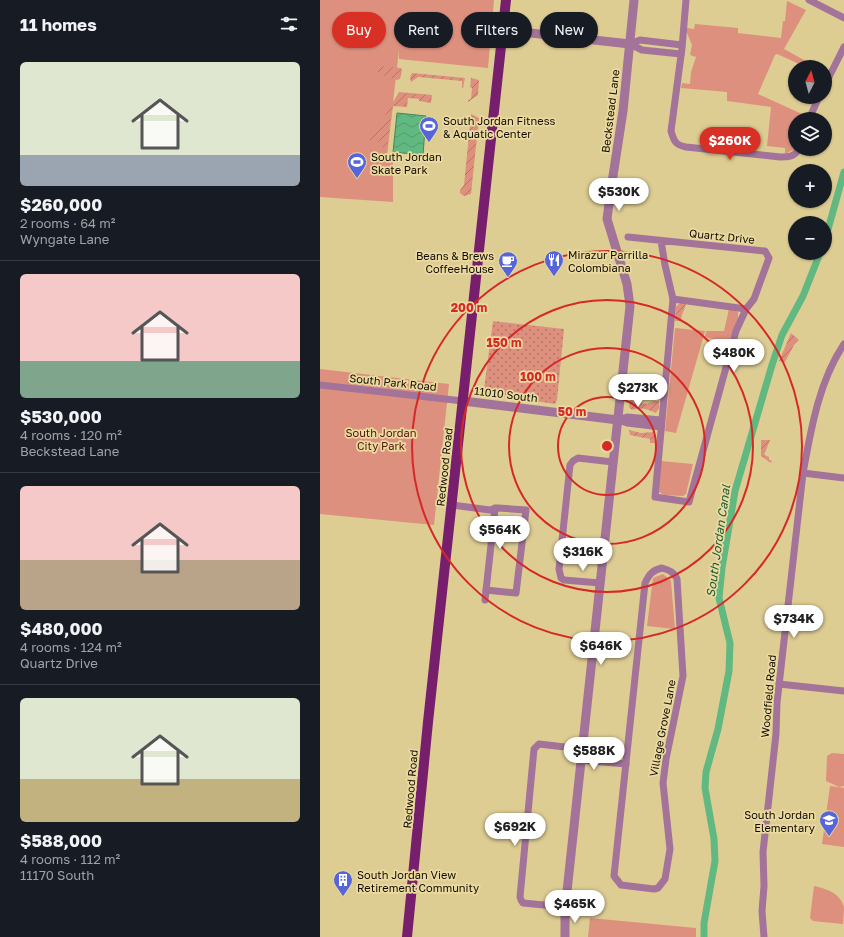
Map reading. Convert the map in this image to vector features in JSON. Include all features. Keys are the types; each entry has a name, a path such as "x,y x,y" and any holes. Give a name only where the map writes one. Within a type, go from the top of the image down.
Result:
{"main road":[{"name":"Redwood Road","path":"505,12 506,0"},
{"name":"Redwood Road","path":"407,937 501,48"}],"street":[{"name":"Beckstead Lane","path":"565,937 565,907 630,306 627,284 607,219 621,130 634,0"},
{"path":"686,0 671,131 673,139 678,146 780,157 792,156"},
{"path":"809,0 844,18"},
{"path":"532,33 630,44 642,50 681,54"},
{"path":"630,44 640,40 682,44"},
{"path":"832,71 844,47"},
{"name":"Quartz Drive","path":"628,237 765,251 769,258 754,299 746,309 736,331 689,502 655,497 661,423"},
{"path":"661,241 673,299 661,423"},
{"path":"673,299 746,309"},
{"name":"Woodfield Road","path":"764,937 762,911 764,886 763,852 776,734 776,708 803,473 824,384 829,369 844,344"},
{"name":"South Park Road","path":"320,386 463,401"},
{"name":"11010 South","path":"463,401 618,420 627,423 661,423"},
{"path":"600,583 564,580 561,578 559,569 570,465 578,458 613,462"},
{"path":"803,473 844,478"},
{"path":"452,505 490,510 495,508 526,510 516,593 486,590"},
{"path":"485,600 495,508"},
{"name":"Village Grove Lane","path":"662,568 675,575 677,579 683,676 666,759 663,782 670,849 665,879 658,888 654,889 621,885 617,882 614,876 626,764 645,583 650,574 662,568"},
{"path":"779,684 844,691"},
{"path":"565,907 523,903 520,897 534,749 539,744 582,749"},
{"path":"581,760 626,764"}],"green space":[{"path":"320,0 494,0 493,12 461,12 461,48 490,48 488,68 399,59 399,50 387,156 393,157 393,202 320,197"},
{"path":"787,1 806,10 784,49 804,60 790,60 777,54 775,55 758,94 798,112 788,112 788,152 785,154 785,148 767,146 771,107 727,101 727,92 681,88 682,83 690,84 691,72 696,57 690,55 692,45 687,33 687,28 694,29 695,24 738,28 738,33 781,38 783,21 785,21"},
{"path":"381,66 401,68 402,71 400,79 396,80 378,73 378,69"},
{"path":"412,73 465,78 463,88 462,81 418,77 411,82 410,78"},
{"path":"471,78 479,80 478,95 468,102 468,100 471,99"},
{"path":"399,92 432,95 431,103 419,101 419,99 408,98 407,107 393,106 386,156 383,160 383,142 372,141 367,138 383,119"},
{"path":"471,114 479,118 471,194 464,196 460,193 460,190 464,185"},
{"path":"680,303 686,303 685,308 681,321 675,321 676,307"},
{"path":"729,309 734,309 738,312 738,319 728,343 705,337 706,331 724,331"},
{"path":"493,321 564,329 557,400 555,404 487,394 484,389"},
{"path":"675,328 705,331 676,433 665,431"},
{"path":"791,333 799,340 794,345 785,362 779,361"},
{"name":"South Jordan City Park","path":"320,369 449,384 434,525 320,514"},
{"path":"630,400 646,404 659,401 659,408 656,413 644,409 632,410 629,407"},
{"path":"629,430 641,433 654,432 655,443 650,443 650,439 630,435"},
{"path":"761,440 770,440 764,455 769,457 769,460 772,461 771,463 761,456"},
{"path":"661,461 693,464 686,494 683,496 664,495 659,492 658,488"},
{"path":"663,574 671,581 675,629 647,626 653,578"},
{"path":"832,753 844,754 844,786 839,787 826,781 827,756"},
{"path":"830,786 844,788 844,847 822,844"},
{"path":"814,886 828,890 839,898 844,907 843,924 813,921 810,918"},
{"path":"590,918 696,928 696,937 588,937"}],"water":[{"path":"397,113 426,116 423,155 393,152"}],"waterway":[{"name":"South Jordan Canal","path":"832,216 844,172"},
{"name":"South Jordan Canal","path":"704,937 704,923 715,861 714,839 705,788 706,772 718,729 729,671 730,643 719,598 722,568 735,491 772,365 782,335 803,296 817,260"}],"place":[{"name":"South Jordan Fitness & Aquatic Center","path":"429,143"},
{"name":"South Jordan Skate Park","path":"357,179"},
{"name":"Mirazur Parrilla Colombiana","path":"554,277"},
{"name":"Beans & Brews CoffeeHouse","path":"508,278"},
{"name":"South Jordan Elementary","path":"829,837"},
{"name":"South Jordan View Retirement Community","path":"343,897"}]}
